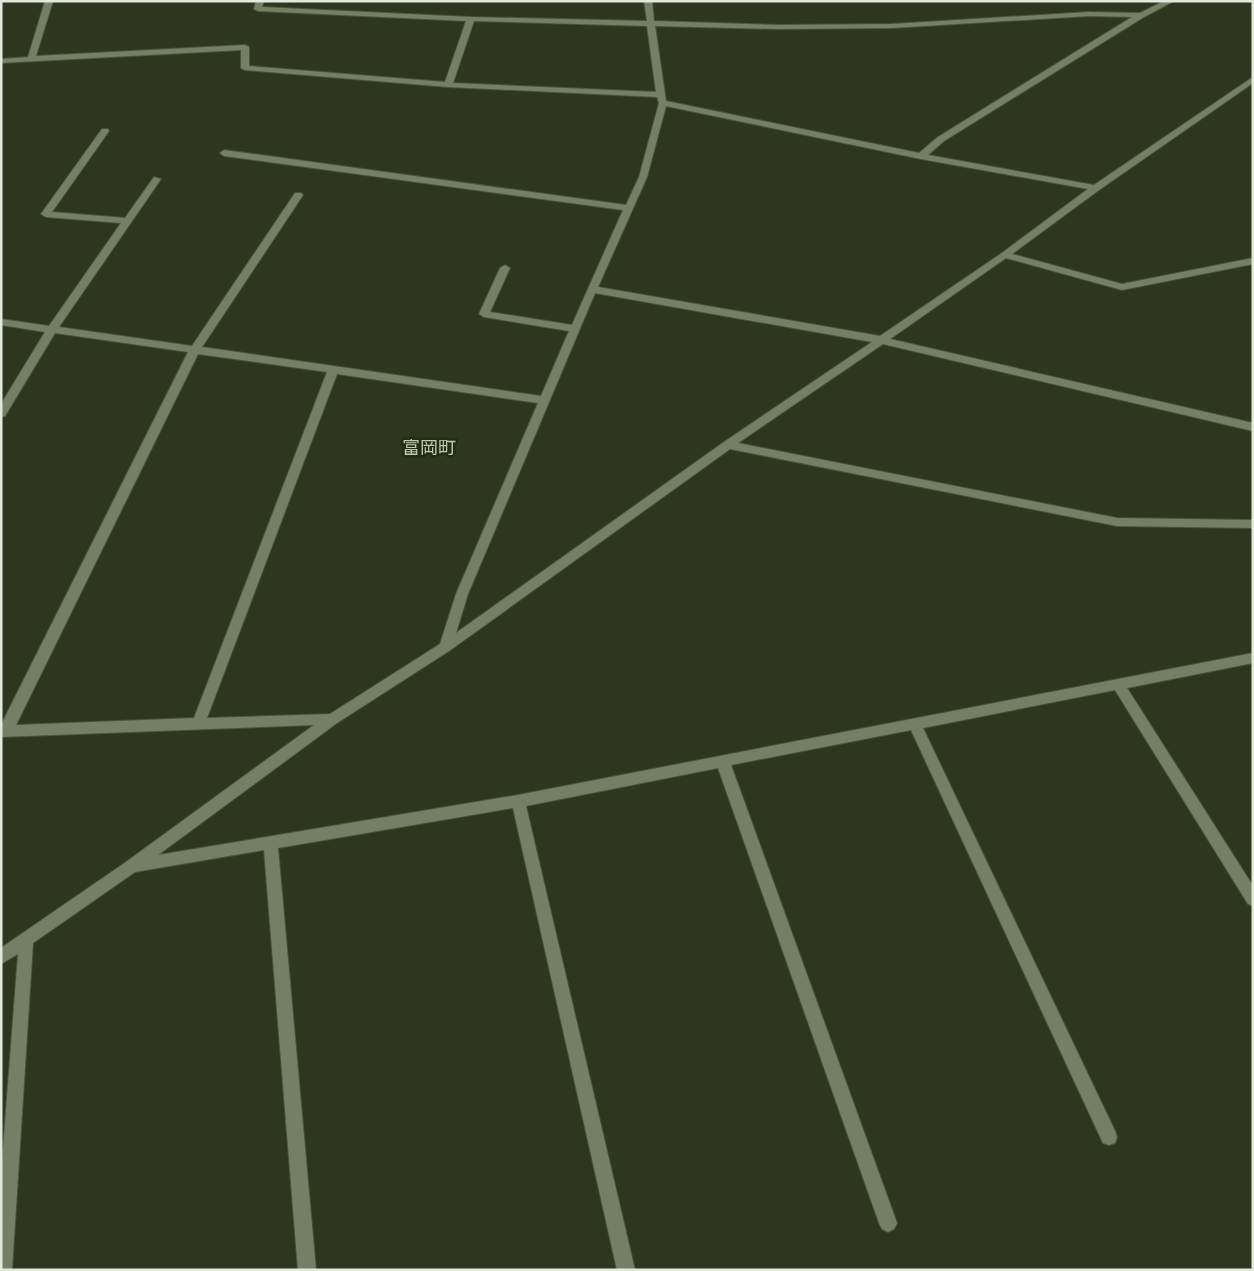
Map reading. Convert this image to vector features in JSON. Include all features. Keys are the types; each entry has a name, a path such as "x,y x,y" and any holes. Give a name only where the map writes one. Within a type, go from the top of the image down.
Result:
{"street":[{"path":"31,59 49,1"},
{"path":"260,1 258,9 471,19 779,27 892,26 1089,14 1141,15"},
{"path":"445,648 462,594 592,289 643,177 661,99 648,1"},
{"path":"921,156 941,139 1141,15 1170,1"},
{"path":"448,85 471,19"},
{"path":"1,61 245,47 245,68 448,85 661,99 921,156 1096,188"},
{"path":"1,957 131,867 332,720 445,648 728,445 1005,255 1096,188 1253,79"},
{"path":"105,131 46,214 127,221"},
{"path":"224,153 629,208"},
{"path":"1,413 52,328 157,178"},
{"path":"298,195 194,351 4,731 332,720"},
{"path":"1005,255 1122,287 1253,261"},
{"path":"505,268 484,314 575,329"},
{"path":"592,289 882,340 1253,427"},
{"path":"1,322 544,400"},
{"path":"198,725 333,370"},
{"path":"728,445 1117,522 1253,524"},
{"path":"131,867 518,800 1253,658"},
{"path":"1118,683 1253,899"},
{"path":"914,723 1109,1137"},
{"path":"722,760 888,1223"},
{"path":"518,800 626,1270"},
{"path":"270,843 307,1270"},
{"path":"3,1270 26,940"}],"district":[{"name":"富岡町","path":"429,448"}]}
